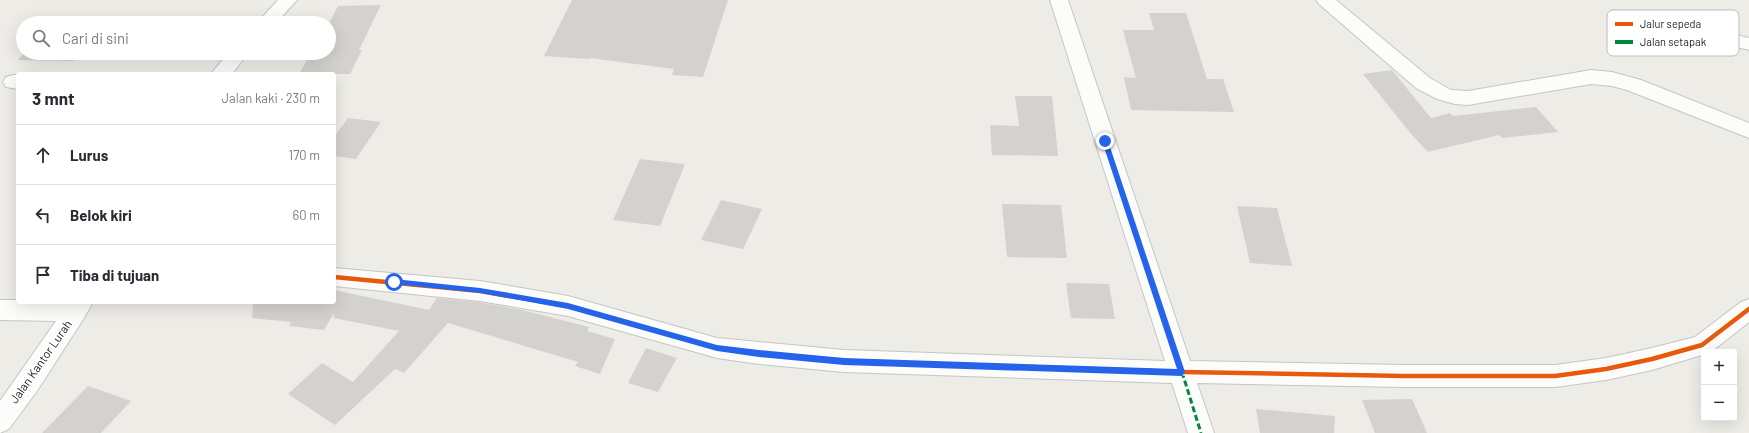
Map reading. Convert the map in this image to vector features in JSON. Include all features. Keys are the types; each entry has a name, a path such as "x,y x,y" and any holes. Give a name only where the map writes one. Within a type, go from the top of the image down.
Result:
{"street":[{"path":"273,16 288,0"},
{"path":"1059,0 1201,433"},
{"path":"1325,0 1423,83 1439,93 1452,98 1468,98 1591,77 1612,79 1634,85 1749,131"},
{"path":"1739,42 1749,44"},
{"path":"223,72 233,60"},
{"path":"336,277 480,290 568,306 717,348 759,354 844,361 1182,372 1404,376 1555,376 1606,370 1702,345 1749,309"},
{"path":"0,310 79,307"},
{"name":"Jalan Kantor Lurah","path":"0,421 28,383 79,307"}],"building":[{"path":"572,0 728,0 703,77 672,75 674,69 590,58 544,56"},
{"path":"381,5 359,50 362,50 350,74 336,74 336,72 300,72 307,60 336,60 336,16 333,16 338,6"},
{"path":"1149,13 1186,13 1207,79 1223,79 1234,112 1131,110 1124,77 1136,78 1123,30 1154,30"},
{"path":"18,60 75,60 74,61"},
{"path":"1392,70 1431,118 1450,113 1453,116 1536,107 1558,132 1502,138 1499,135 1428,152 1412,135 1363,74"},
{"path":"1015,96 1052,96 1058,156 992,155 990,125 1019,126"},
{"path":"348,118 381,122 356,159 336,156 336,134"},
{"path":"640,159 685,164 660,226 613,220"},
{"path":"721,200 762,209 743,249 701,240"},
{"path":"1002,204 1061,205 1067,258 1007,257"},
{"path":"1237,206 1277,208 1292,266 1250,263"},
{"path":"1066,283 1109,284 1115,319 1071,318"},
{"path":"336,290 429,310 437,298 477,302 522,310 589,327 587,331 615,339 600,374 575,366 578,362 448,323 404,373 395,369 335,425 288,394 322,363 353,382 399,331 334,318 334,313 324,330 289,326 291,322 252,318 253,304 336,304"},
{"path":"646,348 677,358 658,392 628,383"},
{"path":"88,386 131,401 101,433 42,433"},
{"path":"1412,399 1427,433 1375,433 1362,400"},
{"path":"1256,409 1335,416 1334,433 1260,433"}],"marked path":[{"path":"1182,372 1201,433"}],"cycle path":[{"path":"336,277 480,291 568,306 717,348 759,353 844,361 1182,372 1404,376 1555,376 1606,369 1652,359 1702,345 1749,309"}],"route":[{"path":"394,282 480,290 568,306 717,348 759,354 844,361 1182,372 1105,141"}]}
